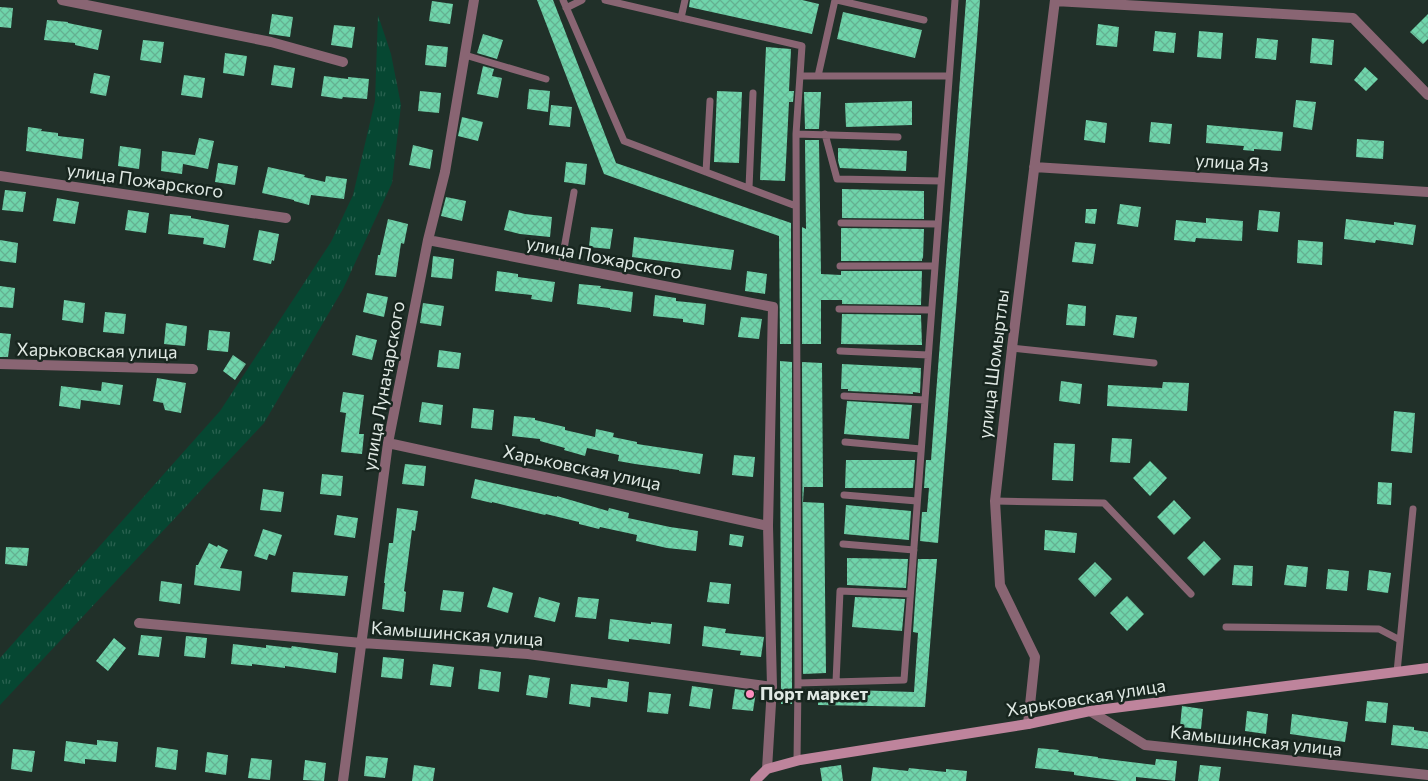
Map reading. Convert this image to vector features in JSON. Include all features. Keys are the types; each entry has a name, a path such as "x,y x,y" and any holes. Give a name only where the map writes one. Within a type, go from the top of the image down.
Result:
{"street":[{"path":"62,0 271,42 343,62"},
{"name":"улица Луначарского","path":"343,781 388,443 428,240 446,172 474,0"},
{"path":"1055,1 1354,18 1428,95"},
{"name":"улица Шомыртлы","path":"1028,724 1035,657 1000,585 995,501 1055,1"},
{"name":"улица Яз","path":"1034,167 1428,192"},
{"name":"улица Пожарского","path":"0,176 286,218"},
{"name":"улица Пожарского","path":"428,240 773,307 768,526"},
{"name":"Харьковская улица","path":"0,364 193,369"},
{"name":"Харьковская улица","path":"388,443 768,526"},
{"path":"755,781 767,769 772,687 768,526"},
{"name":"Камышинская улица","path":"139,623 362,643 528,654 772,687"},
{"name":"Харьковская улица","path":"767,769 797,761 1028,724 1090,711 1428,668"},
{"name":"Камышинская улица","path":"1090,711 1145,745 1428,775"}],"lane":[{"path":"563,0 624,141 796,206"},
{"path":"566,8 582,0"},
{"path":"605,0 637,4 681,18 802,46 796,134 797,761"},
{"path":"681,18 685,0"},
{"path":"818,76 836,0 924,20"},
{"path":"798,683 904,680 955,0"},
{"path":"465,55 546,79"},
{"path":"800,76 949,76"},
{"path":"749,188 753,93"},
{"path":"706,172 710,101"},
{"path":"796,134 898,137"},
{"path":"825,134 838,179 941,181"},
{"path":"562,266 574,192"},
{"path":"841,223 938,224"},
{"path":"840,266 935,266"},
{"path":"839,309 932,310"},
{"path":"1012,348 1154,363"},
{"path":"840,352 928,355"},
{"path":"844,396 925,400"},
{"path":"846,442 921,449"},
{"path":"844,495 917,501"},
{"path":"995,501 1104,503 1191,594"},
{"path":"1396,672 1413,509"},
{"path":"843,544 914,550"},
{"path":"836,682 840,591 910,594"},
{"path":"1226,627 1379,629 1400,640"}],"green space":[{"path":"378,15 391,54 401,105 392,183 343,289 264,423 0,705 0,658 220,411 331,242 353,195 375,101"}],"building":[{"path":"537,0 553,0 616,163 791,223 791,344 780,344 779,236 604,174"},
{"path":"690,0 802,0 819,4 812,34 689,7"},
{"path":"966,0 980,0 938,543 920,541 922,512 927,512 929,488 924,488 926,460 931,460"},
{"path":"432,1 453,4 450,24 429,21"},
{"path":"0,7 13,8 11,28 0,27"},
{"path":"843,12 922,30 915,58 837,39"},
{"path":"272,14 293,17 290,37 269,34"},
{"path":"1428,14 1428,39 1423,44 1410,32"},
{"path":"47,20 68,22 102,30 98,50 75,45 75,43 44,40"},
{"path":"1098,24 1119,27 1117,47 1096,45"},
{"path":"334,25 355,27 352,48 331,45"},
{"path":"1155,31 1176,33 1174,53 1153,51"},
{"path":"1199,31 1223,33 1221,59 1197,57"},
{"path":"483,34 503,40 497,59 477,53"},
{"path":"1257,38 1278,40 1276,60 1255,58"},
{"path":"1312,38 1334,40 1332,65 1310,63"},
{"path":"143,40 164,42 161,63 140,60"},
{"path":"427,45 448,47 446,67 425,65"},
{"path":"766,47 791,49 789,91 794,91 793,102 789,102 785,181 760,180"},
{"path":"225,53 247,56 244,76 223,73"},
{"path":"274,65 295,68 292,88 271,85"},
{"path":"483,66 494,69 492,76 502,78 498,98 477,94"},
{"path":"1365,67 1378,79 1366,91 1354,80"},
{"path":"94,73 110,76 106,96 90,93"},
{"path":"184,75 205,78 202,98 181,95"},
{"path":"324,76 369,79 367,99 343,97 342,99 321,96"},
{"path":"529,89 550,91 548,112 527,109"},
{"path":"420,91 441,93 439,113 418,111"},
{"path":"717,91 742,92 739,163 714,162"},
{"path":"804,92 821,92 819,129 805,129"},
{"path":"1296,100 1316,102 1312,130 1293,127"},
{"path":"912,101 912,125 846,127 845,103"},
{"path":"551,105 572,107 570,127 549,125"},
{"path":"462,117 483,122 478,141 458,136"},
{"path":"1086,120 1107,123 1105,143 1084,140"},
{"path":"1151,122 1172,124 1170,144 1149,142"},
{"path":"1207,125 1283,132 1281,151 1243,150 1244,146 1206,143"},
{"path":"28,127 58,133 58,136 84,139 82,159 26,151"},
{"path":"199,138 214,141 208,169 183,164 182,174 161,171 162,151 195,155"},
{"path":"1357,139 1384,141 1383,159 1356,157"},
{"path":"805,140 819,140 821,274 841,275 841,271 922,271 921,305 842,304 842,300 821,300 821,344 802,344 802,227 806,229"},
{"path":"413,145 433,150 430,169 409,165"},
{"path":"120,146 141,149 139,169 118,166"},
{"path":"838,148 907,151 906,171 840,168"},
{"path":"566,162 587,164 585,185 564,182"},
{"path":"218,163 238,166 235,185 215,182"},
{"path":"268,167 305,175 304,177 325,182 326,176 347,179 344,199 311,195 309,205 262,193"},
{"path":"842,189 924,191 924,219 842,218"},
{"path":"5,190 26,192 23,212 2,210"},
{"path":"446,197 466,201 462,221 441,216"},
{"path":"57,198 79,202 75,224 53,221"},
{"path":"1120,204 1141,207 1138,227 1117,224"},
{"path":"1086,209 1097,209 1095,224 1085,223"},
{"path":"128,210 149,213 146,233 125,230"},
{"path":"509,210 552,217 550,237 520,234 504,230"},
{"path":"1259,210 1280,212 1278,232 1257,230"},
{"path":"170,214 191,216 191,218 229,225 225,248 203,244 204,238 168,234"},
{"path":"1206,218 1243,221 1242,241 1196,238 1195,242 1174,240 1176,220 1206,223"},
{"path":"388,219 408,224 404,244 401,243 396,277 375,275 378,255 380,255"},
{"path":"1346,219 1394,225 1394,222 1416,225 1413,245 1376,240 1375,243 1344,239"},
{"path":"591,227 613,229 610,249 589,247"},
{"path":"841,228 924,229 923,259 922,261 841,261"},
{"path":"259,230 279,234 274,261 272,260 271,264 253,260"},
{"path":"634,237 734,250 731,270 632,257"},
{"path":"0,240 18,243 16,263 0,261"},
{"path":"1298,240 1323,242 1322,265 1297,263"},
{"path":"1075,242 1096,244 1093,264 1072,262"},
{"path":"433,256 454,259 452,279 431,277"},
{"path":"497,271 518,274 518,277 555,282 552,302 531,299 532,295 495,291"},
{"path":"747,271 767,274 765,294 745,291"},
{"path":"579,284 633,292 631,312 577,304"},
{"path":"0,286 15,288 13,308 0,307"},
{"path":"367,293 388,297 384,317 363,312"},
{"path":"655,295 676,298 676,301 706,304 704,325 683,322 683,319 653,316"},
{"path":"64,300 85,303 83,323 62,320"},
{"path":"423,303 444,306 441,326 420,323"},
{"path":"1068,304 1086,306 1085,326 1066,325"},
{"path":"105,312 126,314 124,334 103,332"},
{"path":"842,314 921,315 922,345 841,344"},
{"path":"1116,315 1137,317 1134,338 1113,335"},
{"path":"741,317 762,319 759,339 738,337"},
{"path":"166,323 187,326 185,346 164,344"},
{"path":"209,330 230,332 228,352 207,350"},
{"path":"0,333 11,334 8,357 0,357"},
{"path":"356,335 377,340 372,360 352,355"},
{"path":"439,350 461,353 459,369 437,367"},
{"path":"233,355 246,364 235,380 223,371"},
{"path":"780,361 792,362 792,704 781,704"},
{"path":"802,362 822,363 823,487 804,487 803,502 824,503 826,673 803,674"},
{"path":"842,364 921,368 920,393 848,391 848,389 841,389"},
{"path":"157,378 186,383 181,413 165,410 163,403 153,401"},
{"path":"1061,381 1082,384 1080,404 1059,401"},
{"path":"102,382 123,385 120,405 81,400 80,409 59,406 61,386 101,391"},
{"path":"1163,382 1189,383 1187,411 1107,406 1108,385 1162,388"},
{"path":"343,392 364,395 359,434 364,434 362,454 341,452 346,413 340,412"},
{"path":"847,401 912,405 909,439 844,434"},
{"path":"422,402 443,405 441,425 419,422"},
{"path":"473,408 494,410 492,430 471,428"},
{"path":"1394,411 1415,413 1412,453 1391,451"},
{"path":"514,416 535,418 535,420 565,427 565,430 595,437 596,429 614,433 613,437 637,442 637,444 703,454 700,474 618,461 619,455 587,448 585,456 540,441 540,439 512,436"},
{"path":"1112,438 1132,439 1130,463 1110,462"},
{"path":"1054,443 1075,444 1073,481 1052,480"},
{"path":"734,455 755,457 753,477 732,475"},
{"path":"846,460 915,460 913,488 845,488"},
{"path":"1150,461 1167,478 1150,496 1133,478"},
{"path":"405,464 426,466 424,486 402,484"},
{"path":"322,474 343,476 341,496 320,494"},
{"path":"475,479 557,496 608,511 609,508 629,513 628,518 698,531 696,551 667,548 636,541 637,535 600,527 599,529 546,514 471,498"},
{"path":"1378,482 1392,483 1391,505 1377,504"},
{"path":"263,489 284,492 281,512 260,510"},
{"path":"1174,500 1191,518 1174,535 1157,517"},
{"path":"846,505 911,511 909,540 844,534"},
{"path":"397,508 418,511 415,531 412,530 404,591 406,592 404,612 382,609 389,543 393,543"},
{"path":"337,515 358,518 355,538 334,535"},
{"path":"263,529 282,535 275,556 269,554 267,560 254,556"},
{"path":"1045,530 1077,533 1075,553 1044,550"},
{"path":"730,534 744,536 742,547 729,545"},
{"path":"1204,541 1221,559 1204,576 1187,558"},
{"path":"209,543 228,550 220,568 242,571 240,591 194,585 196,565 198,565"},
{"path":"6,547 29,548 27,566 5,564"},
{"path":"847,558 908,559 906,588 847,585"},
{"path":"918,559 937,559 925,707 818,705 819,689 914,692 918,633 913,632"},
{"path":"1095,562 1112,579 1095,597 1078,579"},
{"path":"1234,565 1253,566 1252,586 1232,585"},
{"path":"1287,565 1308,567 1306,587 1284,585"},
{"path":"1328,569 1349,571 1347,591 1326,589"},
{"path":"1369,570 1391,573 1388,593 1367,590"},
{"path":"293,572 348,576 345,596 291,592"},
{"path":"161,581 182,584 180,604 159,601"},
{"path":"710,582 731,584 729,604 707,602"},
{"path":"493,587 513,593 508,613 487,607"},
{"path":"443,590 464,592 461,612 440,610"},
{"path":"1127,596 1144,614 1127,631 1110,613"},
{"path":"539,597 560,603 555,622 534,617"},
{"path":"578,597 599,599 596,619 575,617"},
{"path":"855,597 905,599 902,631 852,627"},
{"path":"610,619 651,624 651,622 672,624 670,644 629,639 629,642 608,639"},
{"path":"704,626 726,629 725,633 764,637 761,657 740,655 741,651 702,646"},
{"path":"141,635 162,637 159,657 138,655"},
{"path":"186,636 207,638 205,658 184,656"},
{"path":"114,638 126,648 108,671 96,661"},
{"path":"233,644 266,648 266,645 291,648 292,646 338,653 336,673 285,666 285,668 252,664 252,666 231,664"},
{"path":"383,657 404,659 402,679 381,677"},
{"path":"433,664 454,667 451,687 430,685"},
{"path":"480,669 501,672 499,692 478,689"},
{"path":"529,675 550,678 547,698 526,695"},
{"path":"608,679 629,682 627,702 591,697 590,707 569,704 571,684 607,688"},
{"path":"692,686 713,689 710,709 689,706"},
{"path":"735,689 756,692 753,711 732,709"},
{"path":"649,692 671,694 668,714 647,712"},
{"path":"1367,701 1388,703 1386,723 1365,721"},
{"path":"1182,706 1203,709 1201,729 1180,727"},
{"path":"1247,711 1268,714 1266,734 1245,731"},
{"path":"1292,714 1348,722 1345,742 1290,734"},
{"path":"1393,725 1414,727 1414,730 1428,732 1428,749 1391,745"},
{"path":"97,740 118,742 116,762 85,759 85,764 64,761 66,741 97,745"},
{"path":"157,747 178,750 176,770 155,767"},
{"path":"1038,748 1155,765 1156,759 1177,761 1175,781 1136,777 1136,781 1120,781 1074,775 1074,772 1035,768"},
{"path":"13,749 35,751 32,772 11,769"},
{"path":"207,752 228,755 226,775 205,772"},
{"path":"366,756 388,758 385,778 364,776"},
{"path":"251,758 272,760 270,780 248,778"},
{"path":"305,760 326,763 324,781 303,780"},
{"path":"414,765 435,768 433,781 412,781"},
{"path":"841,765 843,781 822,781 820,768"},
{"path":"1200,765 1221,767 1219,781 1198,781"},
{"path":"873,767 908,771 909,768 946,772 946,769 967,771 966,781 871,781"}],"place":[{"name":"Порт маркет","path":"750,694"}]}
